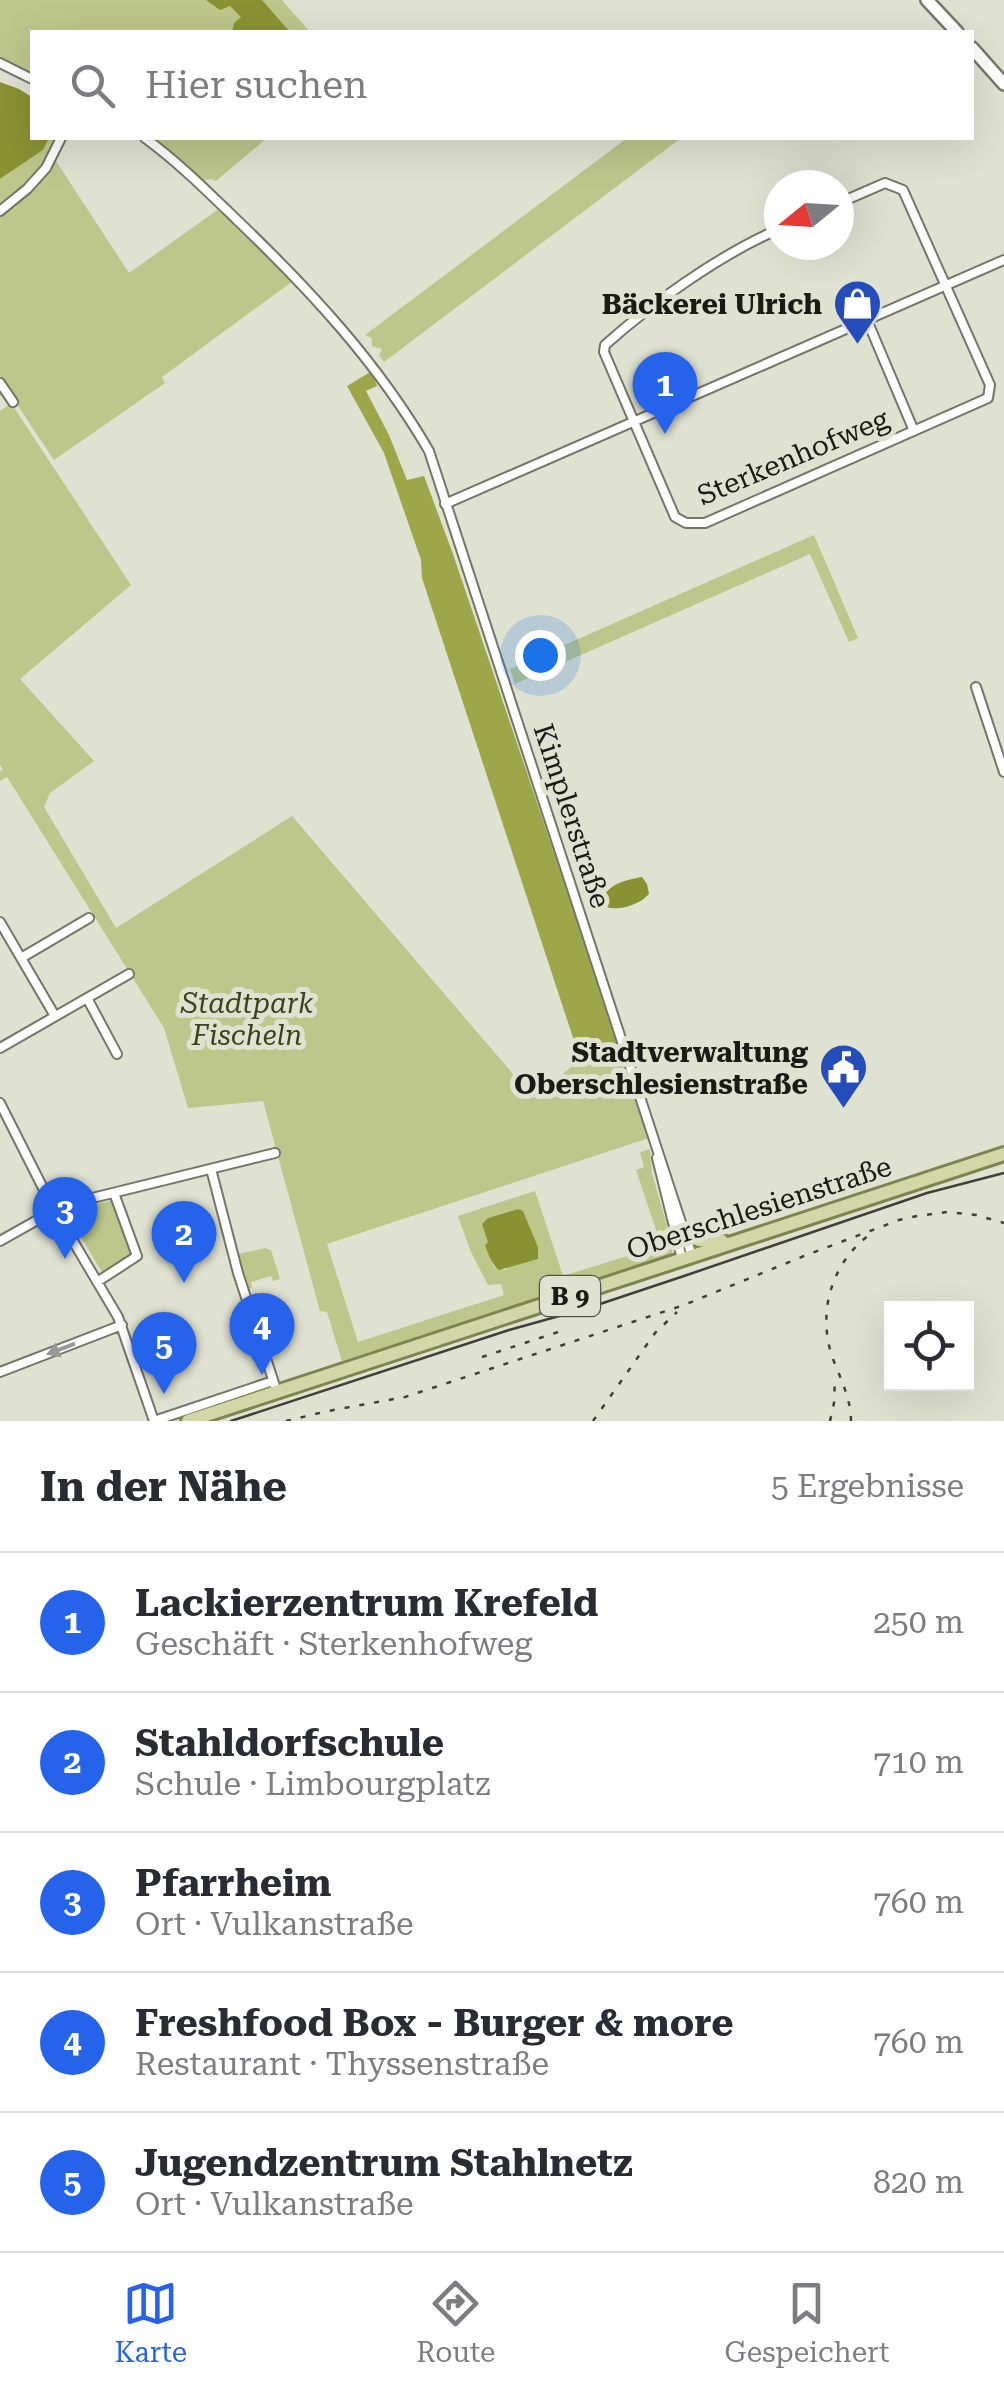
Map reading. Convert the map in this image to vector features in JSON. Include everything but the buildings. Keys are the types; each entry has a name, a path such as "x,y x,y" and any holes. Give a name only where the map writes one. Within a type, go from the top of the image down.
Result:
{"main road":[{"path":"927,0 955,30"},
{"path":"974,50 1004,84"},
{"name":"Oberschlesienstraße","path":"188,1421 275,1386 1004,1154"},
{"name":"B 9","path":"683,1230 704,1242 740,1240"}],"street":[{"path":"0,63 30,78"},
{"path":"0,211 46,168 60,140"},
{"name":"Kimplerstraße","path":"147,140 290,270 386,383 429,452 683,1230 687,1257"},
{"path":"854,197 886,183 903,190 946,284"},
{"path":"634,422 604,352 605,345 702,273 764,237"},
{"path":"445,504 1004,260"},
{"name":"Sterkenhofweg","path":"634,422 676,517 686,524 705,523 914,431 988,398 990,385 946,284"},
{"name":"Sterkenhofweg","path":"867,320 914,431"},
{"path":"0,382 12,402"},
{"path":"976,687 1004,772"},
{"path":"21,958 90,918"},
{"path":"0,922 55,1016"},
{"path":"0,1048 129,974"},
{"path":"87,998 116,1054"},
{"path":"0,1103 54,1209 122,1325 154,1421"},
{"name":"Kimplerstraße","path":"655,1143 658,1171 687,1257"},
{"path":"0,1241 70,1203 276,1153"},
{"path":"211,1169 238,1272 275,1386"},
{"path":"97,1282 138,1254 114,1193"},
{"path":"0,1372 122,1325"},
{"name":"Oberschlesienstraße","path":"154,1421 275,1386"}],"green space":[{"path":"0,0 282,0 308,30 30,30 30,75 0,60"},
{"path":"48,140 58,140 38,175 0,208 0,179 43,150"},
{"path":"152,140 265,140 216,181 199,181"},
{"path":"624,140 678,140 384,362 379,355 382,349 372,346 372,338 365,335"},
{"path":"53,160 129,273 220,208 293,281 162,377 165,383 54,460 0,379 0,213"},
{"name":"Stadtpark Fischeln","path":"11,403 131,585 20,679 94,761 50,793 44,807 116,928 292,816 525,1088 542,1085 563,1074 580,1059 620,1048 649,1138 327,1244 358,1342 504,1295 501,1284 488,1285 458,1216 535,1191 563,1276 672,1242 672,1256 342,1361 327,1312 320,1311 263,1101 188,1108 164,1028 7,777 0,781 0,411","holes":["518,1209 523,1212 538,1247 538,1259 505,1270 494,1267 485,1245 488,1218"]},
{"path":"814,535 858,638 849,642 810,554 515,684 510,669"},
{"path":"650,1149 652,1173 669,1233 654,1239 656,1230 636,1170 644,1167 640,1152"},
{"path":"114,1200 134,1256 103,1274 66,1211"},
{"path":"271,1250 280,1279 273,1281 271,1276 251,1282 252,1288 248,1289 238,1254"}],"shaded area":[{"path":"206,0 262,0 288,30 232,30 241,17 230,6 220,10"},
{"path":"0,82 30,96 30,140 48,140 43,150 0,179"},
{"path":"372,371 377,386 366,391 407,480 424,476 453,554 620,1048 580,1059 384,453 347,386"},
{"path":"642,877 649,894 645,898 623,908 606,907 603,897 610,888"},
{"path":"523,1211 538,1247 538,1259 499,1270 486,1248 482,1224 488,1218"}],"tram line":[{"path":"231,1421 588,1308 927,1193 1004,1173"}],"railway":[{"path":"286,1421 405,1397 684,1305 899,1220 947,1212 1004,1223"},
{"path":"851,1421 828,1342 827,1308 844,1261 868,1236"},
{"path":"593,1421 655,1333 677,1312"},
{"path":"482,1357 558,1332"},
{"path":"830,1421 835,1377"}],"place":[{"name":"Bäckerei Ulrich","path":"857,346"},
{"name":"Lackierzentrum Krefeld","path":"665,434"},
{"name":"Stadtverwaltung Oberschlesienstraße","path":"843,1110"},
{"name":"Pfarrheim","path":"65,1259"},
{"name":"Stahldorfschule","path":"184,1283"},
{"name":"Freshfood Box - Burger & more","path":"262,1375"},
{"name":"Jugendzentrum Stahlnetz","path":"164,1394"}]}
